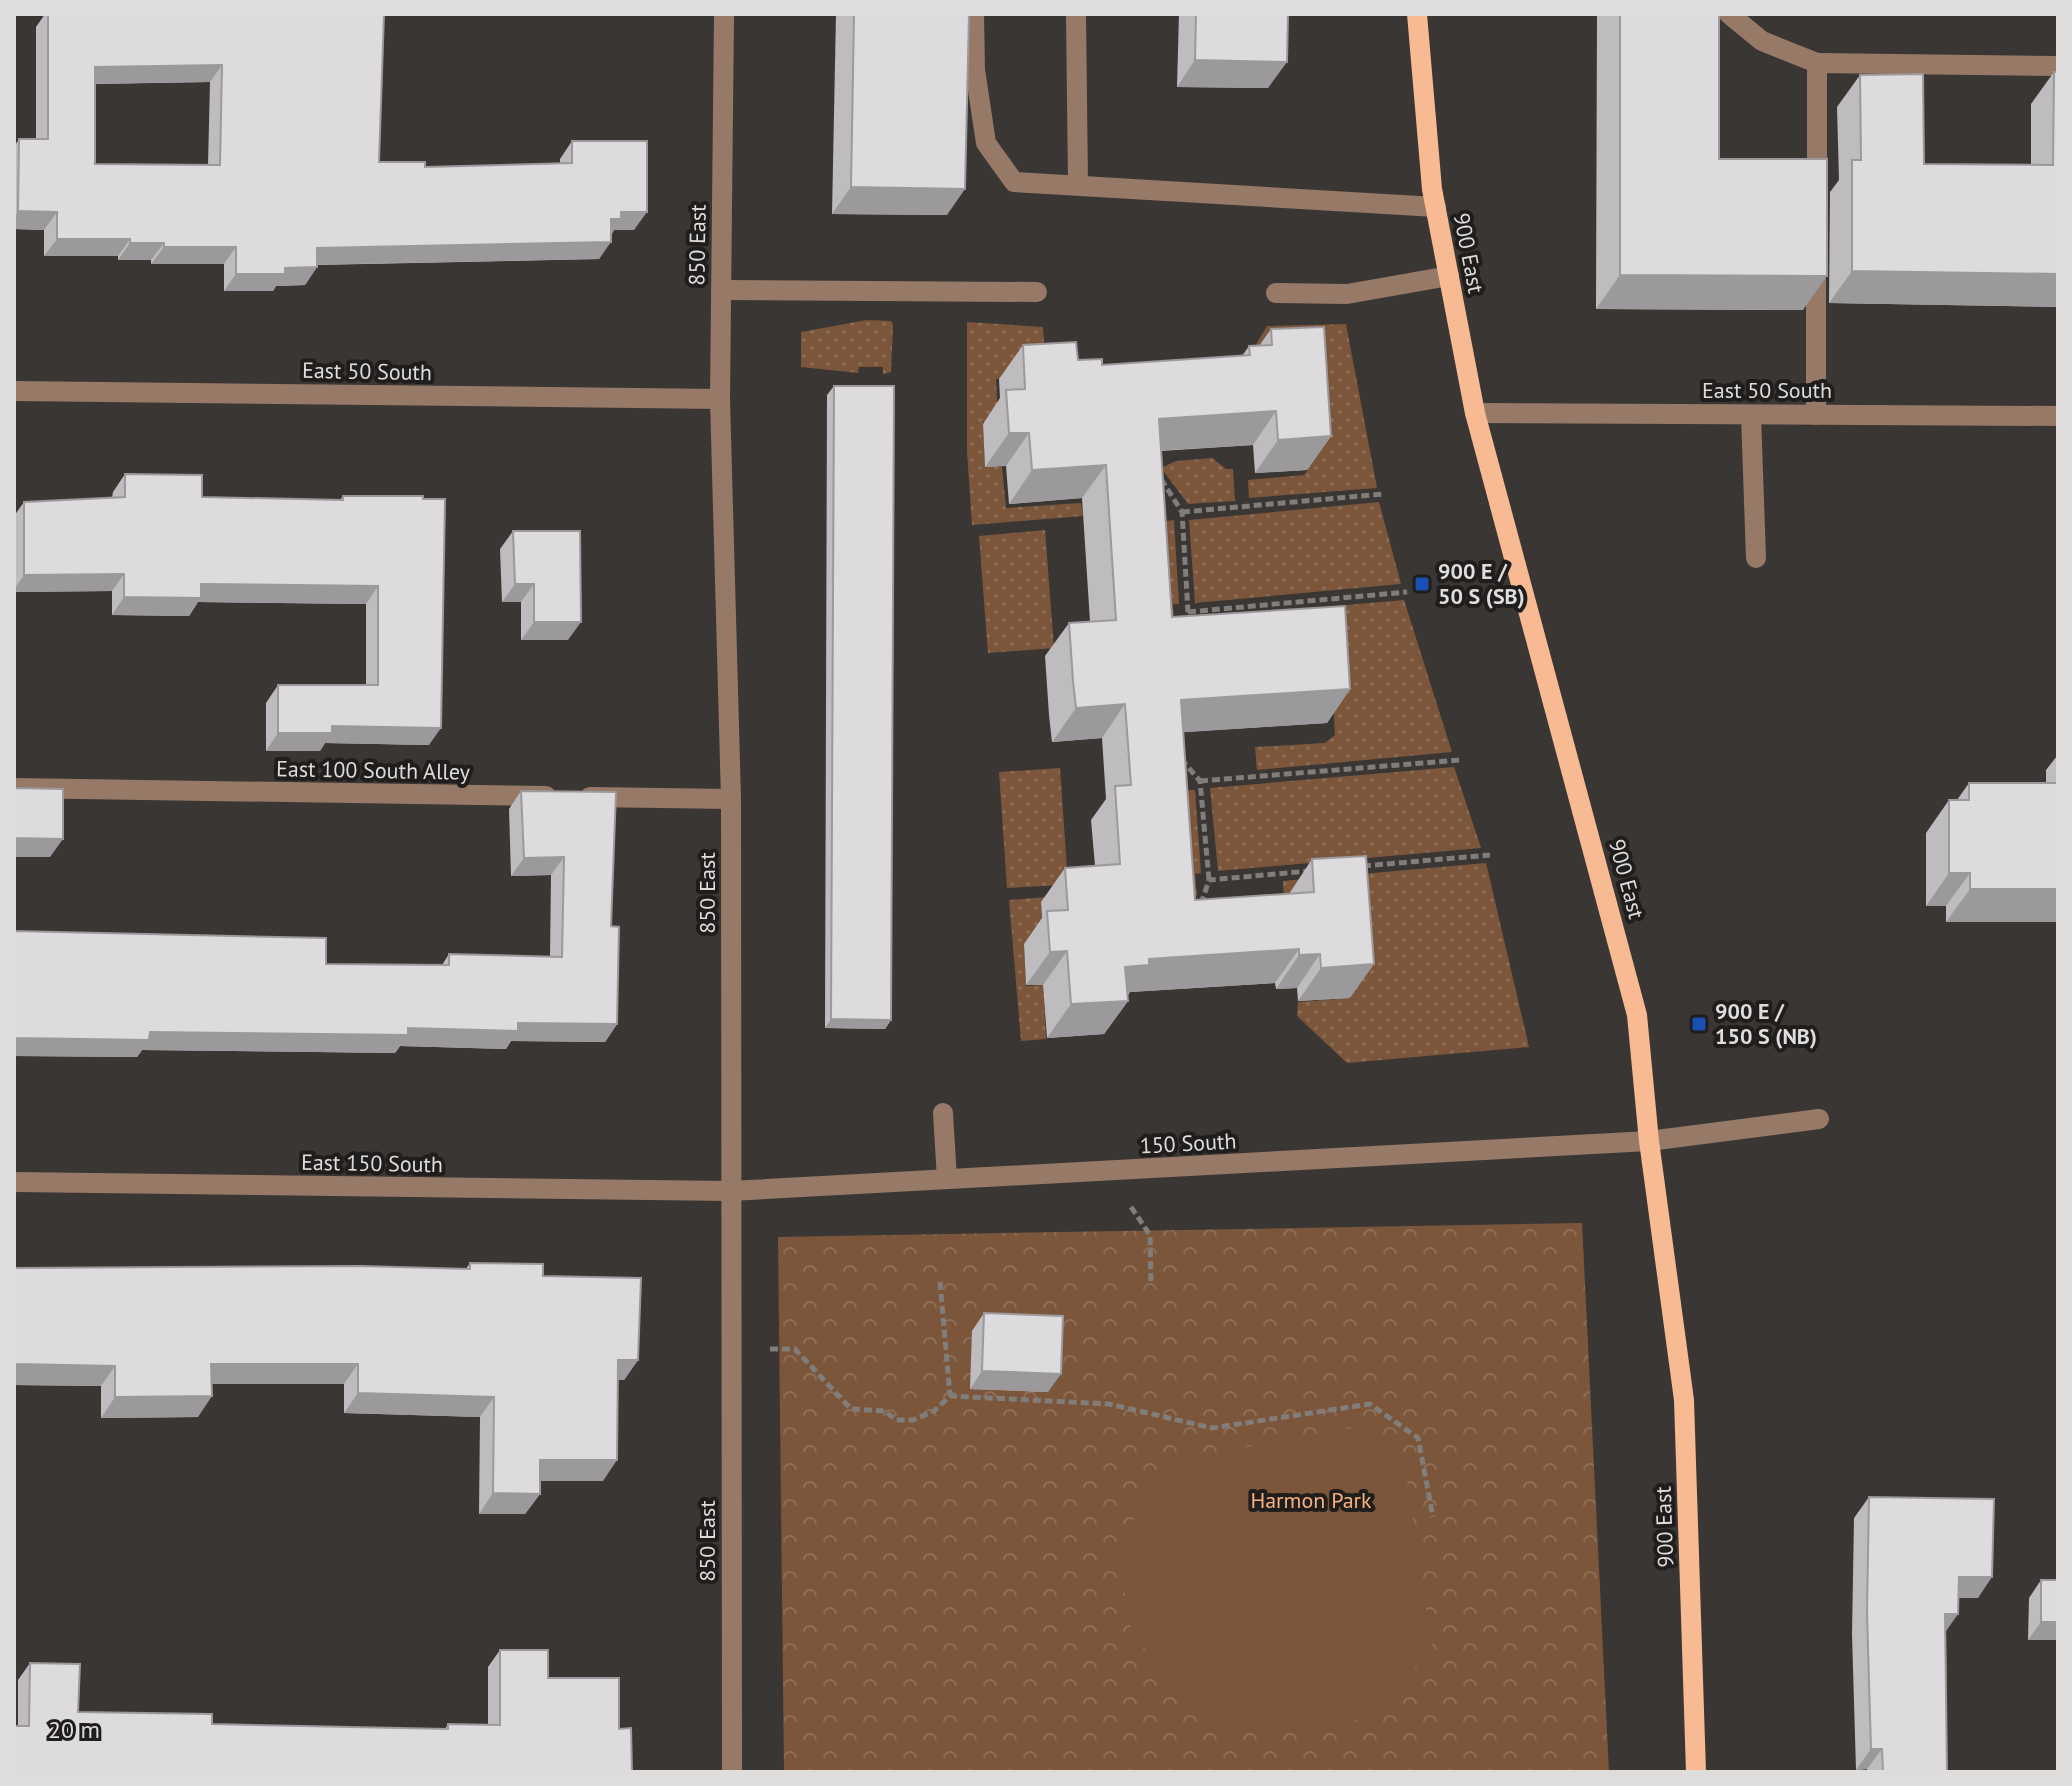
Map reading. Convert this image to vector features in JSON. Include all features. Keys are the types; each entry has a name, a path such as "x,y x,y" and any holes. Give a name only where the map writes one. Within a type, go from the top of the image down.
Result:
{"main road":[{"name":"900 East","path":"1417,14 1436,207 1475,413 1637,1015 1649,1141 1684,1400 1696,1772"}],"street":[{"name":"850 East","path":"724,14 720,399 731,799 732,1772"},
{"path":"974,14 975,70 986,143 1014,182 1436,207"},
{"path":"1076,14 1078,185"},
{"path":"1729,14 1762,41 1817,63 2058,66"},
{"path":"1817,63 1817,200"},
{"path":"1816,246 1816,415"},
{"path":"1276,293 1347,294 1449,276"},
{"path":"721,290 1037,292"},
{"name":"East 50 South","path":"14,391 720,399"},
{"name":"East 50 South","path":"1475,413 2058,416"},
{"path":"1751,415 1756,558"},
{"name":"East 100 South Alley","path":"14,788 731,799"},
{"path":"943,1113 947,1179"},
{"name":"150 South","path":"730,1191 1649,1141 1819,1119"},
{"name":"East 150 South","path":"14,1182 730,1191"}],"path":[{"path":"1154,470 1182,512 1188,612 1183,624"},
{"path":"1182,512 1383,494"},
{"path":"1188,612 1407,592"},
{"path":"1178,756 1200,781 1209,880 1197,911"},
{"path":"1200,781 1460,760"},
{"path":"1349,868 1490,855"},
{"path":"1209,880 1318,870"},
{"path":"1150,1235 1151,1284"},
{"path":"940,1282 950,1396"},
{"path":"770,1349 795,1349 851,1409 865,1413 885,1411 896,1420 913,1420 934,1411 950,1396 1109,1404 1212,1428 1370,1404 1418,1438 1433,1517"}],"green space":[{"path":"867,320 891,321 893,325 891,372 883,374 883,367 859,367 858,373 801,367 801,332"},
{"path":"967,322 1043,327 1046,375 996,379 998,421 983,422 985,467 1002,467 1006,508 1081,503 1083,516 972,525 967,451"},
{"path":"1346,324 1377,488 1249,498 1248,480 1304,475 1308,470 1300,360 1245,363 1267,326"},
{"path":"1212,458 1226,469 1233,469 1235,501 1188,504 1161,468 1176,461"},
{"path":"1150,480 1165,501 1166,521 1174,520 1179,604 1173,604 1174,620 1170,619"},
{"path":"1379,502 1401,584 1195,603 1189,520"},
{"path":"1045,530 1054,648 988,653 979,536"},
{"path":"1404,600 1452,752 1257,770 1255,747 1325,743 1335,735 1330,644 1197,618"},
{"path":"1171,763 1187,776 1188,790 1195,790 1201,873 1195,874 1197,895 1184,919"},
{"path":"1454,767 1481,848 1218,871 1210,788"},
{"path":"1060,768 1067,869 1079,884 1007,888 999,772"},
{"path":"1486,863 1529,1047 1347,1063 1297,1016 1298,1002 1351,998 1343,891 1289,892 1288,899 1284,899 1283,881"},
{"path":"1058,896 1041,902 1043,943 1024,945 1026,986 1043,985 1046,1039 1021,1041 1009,900"},
{"name":"Harmon Park","path":"1582,1223 1609,1772 784,1772 778,1237"},
{"path":"1356,1427 1403,1455 1432,1649 1396,1687 1347,1726 1284,1732 1226,1728 1168,1685 1128,1622 1122,1562 1138,1506 1167,1462"}],"building":[{"path":"48,14 384,14 379,162 425,162 425,167 572,163 572,141 647,141 647,212 621,212 621,219 611,219 611,242 317,248 317,267 285,268 285,274 236,274 236,247 164,247 164,243 130,243 130,239 57,239 57,212 18,211 19,139 48,139","holes":["222,65 220,165 95,164 95,67"]},
{"path":"854,14 969,14 965,189 851,187"},
{"path":"1196,14 1288,14 1287,62 1195,60"},
{"path":"1620,14 1719,14 1719,159 1827,159 1827,276 1620,275"},
{"path":"2054,72 2058,72 2058,274 1852,271 1852,160 1861,160 1860,75 1923,74 1924,164 2053,165"},
{"path":"1324,327 1331,436 1278,440 1276,411 1159,419 1172,617 1345,606 1350,689 1181,700 1195,900 1314,892 1312,859 1366,856 1374,964 1321,968 1320,954 1299,955 1299,949 1149,959 1149,965 1125,967 1128,1001 1071,1004 1067,951 1050,952 1047,911 1068,910 1065,868 1120,864 1115,786 1131,785 1125,704 1076,708 1073,681 1069,623 1116,620 1106,465 1032,470 1029,433 1009,433 1006,390 1025,389 1023,345 1076,342 1078,360 1102,359 1102,365 1250,355 1249,346 1272,345 1271,329"},
{"path":"834,386 894,386 891,1020 831,1019"},
{"path":"125,474 202,475 202,497 343,500 343,496 423,496 423,499 445,499 441,728 332,726 332,733 278,733 278,685 378,685 378,586 201,584 201,598 124,597 124,574 24,575 24,502 125,497"},
{"path":"513,531 580,531 581,622 534,622 534,584 515,584"},
{"path":"1969,783 2058,783 2058,889 1970,889 1970,873 1949,873 1949,800 1969,800"},
{"path":"14,788 63,789 63,839 14,838"},
{"path":"521,791 616,792 611,926 619,927 617,1024 518,1023 518,1031 408,1028 408,1035 150,1032 149,1040 14,1038 14,931 326,938 326,964 449,965 449,954 562,957 564,857 524,858"},
{"path":"470,1263 543,1264 543,1276 641,1278 638,1360 618,1360 617,1460 540,1460 540,1494 493,1493 494,1397 358,1393 358,1364 211,1364 212,1396 115,1397 115,1366 14,1364 14,1268 360,1266 470,1269"},
{"path":"984,1313 1063,1316 1061,1374 982,1371"},
{"path":"1869,1497 1994,1499 1992,1577 1959,1577 1958,1614 1945,1614 1947,1772 1883,1772 1882,1749 1871,1749 1867,1613"},
{"path":"2041,1580 2058,1580 2058,1622 2041,1622"},
{"path":"500,1650 548,1650 548,1678 619,1678 619,1729 631,1728 632,1772 14,1772 14,1726 29,1726 30,1663 80,1664 78,1712 212,1714 212,1724 448,1729 448,1724 500,1725"}],"place":[{"name":"900 E / 50 S (SB)","path":"1422,584"},
{"name":"900 E / 150 S (NB)","path":"1699,1024"}]}
